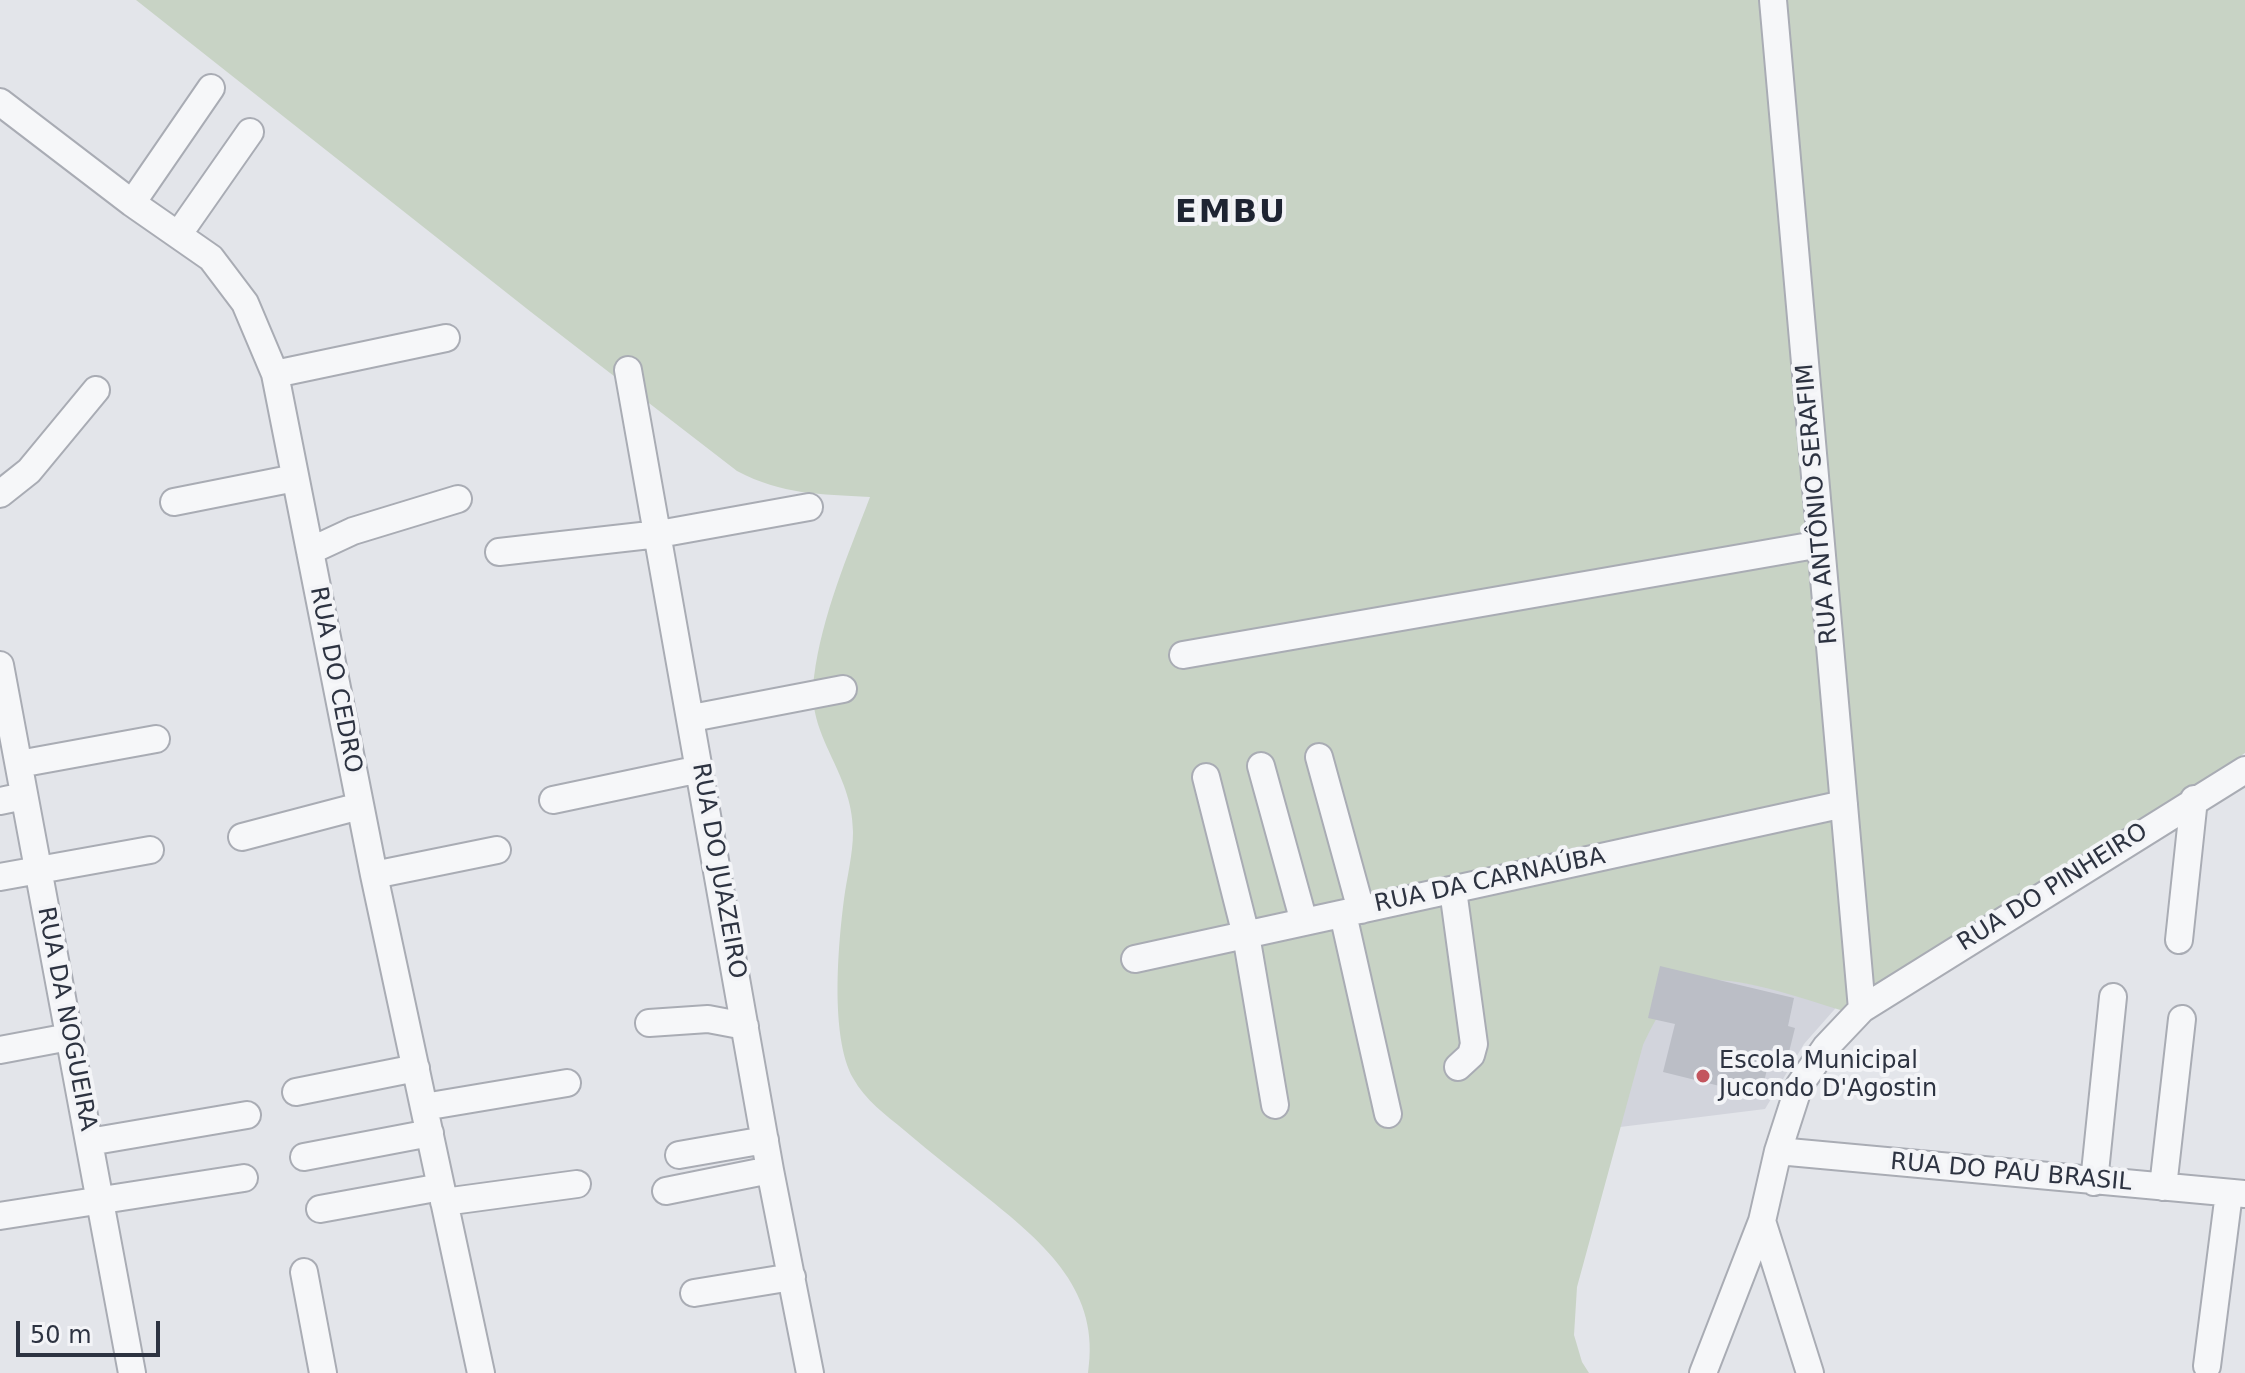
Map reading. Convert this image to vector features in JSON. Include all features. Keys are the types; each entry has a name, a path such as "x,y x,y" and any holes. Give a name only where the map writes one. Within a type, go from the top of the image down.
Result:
{"street":[{"name":"RUA ANTÔNIO SERAFIM","path":"1773,0 1862,1009"},
{"path":"132,203 211,88"},
{"name":"RUA DO CEDRO","path":"0,102 132,203 211,258 245,303 275,374 374,875 481,1373"},
{"path":"178,235 250,132"},
{"path":"275,374 446,338"},
{"name":"RUA DO JUAZEIRO","path":"628,370 770,1170 810,1373"},
{"path":"0,494 29,471 96,390"},
{"path":"174,502 295,478"},
{"path":"310,551 353,531 458,499"},
{"path":"499,552 659,534 809,507"},
{"path":"1183,655 1821,544"},
{"name":"RUA DA NOGUEIRA","path":"0,665 19,764 12,799 38,869 132,1373"},
{"path":"692,718 843,689"},
{"path":"19,764 156,739"},
{"path":"1319,757 1352,912 1388,1114"},
{"path":"1261,766 1304,922"},
{"path":"553,800 700,769"},
{"name":"RUA DO PINHEIRO","path":"1862,1009 2245,770"},
{"path":"1206,777 1246,935 1275,1105"},
{"path":"2179,940 2194,799"},
{"name":"RUA DA CARNAÚBA","path":"1135,959 1844,804"},
{"path":"242,837 360,806"},
{"path":"0,877 150,850"},
{"path":"374,875 497,850"},
{"path":"1453,890 1474,1044 1471,1055 1458,1067"},
{"path":"2094,1182 2113,997"},
{"path":"1703,1373 1762,1221 1778,1151 1799,1086 1826,1047 1862,1009"},
{"path":"649,1023 708,1019 745,1026"},
{"path":"2163,1187 2182,1019"},
{"path":"0,1050 69,1037"},
{"path":"296,1092 416,1068"},
{"path":"424,1107 567,1083"},
{"path":"89,1142 247,1115"},
{"path":"304,1157 430,1133"},
{"path":"679,1155 765,1140"},
{"name":"RUA DO PAU BRASIL","path":"1778,1151 2237,1194"},
{"path":"666,1191 770,1170"},
{"path":"0,1216 244,1178"},
{"path":"320,1209 577,1184"},
{"path":"2207,1366 2237,1194"},
{"path":"1762,1221 1810,1373"},
{"path":"304,1272 323,1373"},
{"path":"694,1293 792,1277"}],"shaded area":[{"name":"Escola Municipal Jucondo D'Agostin","path":"1660,966 1841,1002 1804,1044 1765,1109 1604,1129"}],"green space":[{"path":"136,0 2245,0 2245,753 1851,1013 1768,988 1722,980 1687,985 1673,996 1643,1045 1577,1287 1574,1335 1582,1362 1589,1373 1088,1373 1090,1344 1086,1318 1065,1273 1010,1216 876,1107 858,1086 846,1060 838,1015 838,965 851,857 851,810 846,790 822,736 813,698 818,654 829,608 870,497 786,489 737,471"}],"building":[{"path":"1660,966 1794,998 1788,1026 1795,1028 1789,1052 1772,1048 1764,1082 1748,1078 1744,1092 1663,1072 1675,1024 1648,1018"}],"place":[{"name":"Escola Municipal Jucondo D'Agostin","path":"1703,1076"}],"district":[{"name":"EMBU","path":"1231,214"}]}
